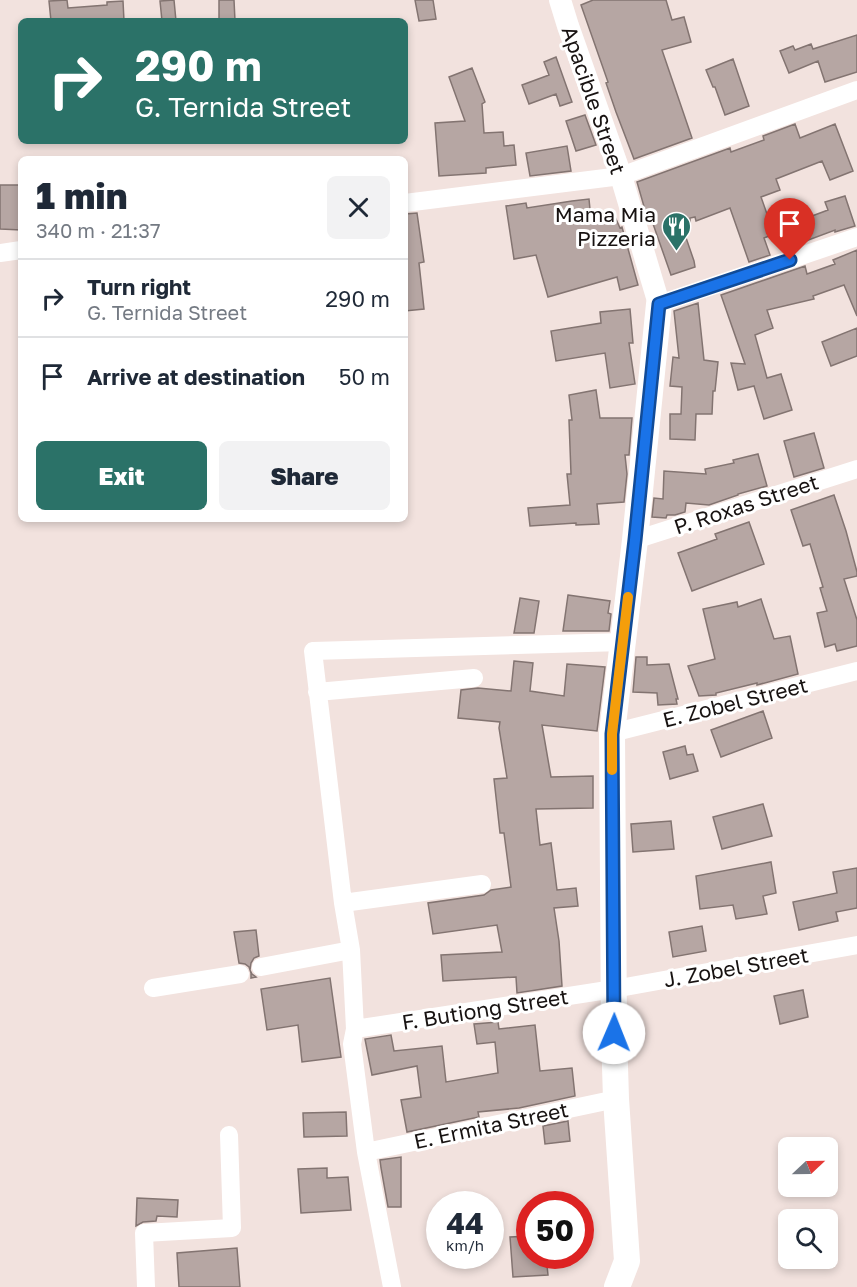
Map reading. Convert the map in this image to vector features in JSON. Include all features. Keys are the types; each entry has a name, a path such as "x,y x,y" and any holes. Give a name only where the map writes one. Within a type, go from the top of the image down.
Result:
{"main road":[{"path":"617,1287 627,1261 614,1033 612,734 659,304"}],"street":[{"name":"Apacible Street","path":"560,0 621,176 659,304"},
{"path":"408,203 621,176 857,90"},
{"path":"659,304 857,237"},
{"path":"0,253 18,250"},
{"name":"P. Roxas Street","path":"635,540 857,469"},
{"path":"392,1287 366,1152 352,1044 356,1029 351,950 343,903 313,651 623,642"},
{"name":"E. Zobel Street","path":"612,734 857,671"},
{"path":"317,692 474,678"},
{"path":"343,903 482,884"},
{"name":"J. Zobel Street","path":"614,989 857,945"},
{"path":"261,967 351,950"},
{"path":"153,988 240,974"},
{"name":"F. Butiong Street","path":"356,1029 614,989"},
{"name":"E. Ermita Street","path":"366,1152 616,1099"},
{"path":"146,1287 144,1233 232,1228 229,1136"}],"building":[{"path":"67,0 68,8 107,5 107,2 123,1 124,18 51,18 49,1"},
{"path":"174,0 176,18 162,18 160,1"},
{"path":"219,0 234,0 235,18 219,18"},
{"path":"415,0 433,0 436,19 419,21"},
{"path":"593,0 666,0 672,20 684,17 691,42 662,50 692,138 634,159 581,5"},
{"path":"857,35 857,72 825,82 818,61 789,73 780,51 793,46 795,50 811,44 813,49"},
{"path":"556,57 572,102 560,106 556,94 529,104 522,85 549,75 544,62"},
{"path":"733,59 749,106 725,115 706,70"},
{"path":"472,68 485,102 482,104 484,133 503,132 504,146 514,145 516,165 486,168 486,173 439,176 435,123 465,121 449,77"},
{"path":"585,115 596,145 576,151 566,121"},
{"path":"795,124 800,138 835,124 853,171 830,180 822,161 776,179 780,190 761,197 774,234 764,238 770,255 749,262 730,208 696,221 695,217 690,218 690,223 682,226 695,267 671,275 652,221 650,222 645,210 637,182 730,148 731,152 764,140 763,136"},
{"path":"567,146 571,171 530,176 526,153"},
{"path":"0,185 18,185 18,230 0,229"},
{"path":"845,196 855,226 835,232 835,230 795,245 788,225 828,210 825,202"},
{"path":"589,199 591,220 612,210 620,228 622,227 638,285 620,290 617,277 548,297 536,255 514,259 506,206 526,203 527,208"},
{"path":"417,213 424,262 419,263 424,309 408,311 408,214"},
{"path":"857,250 857,316 844,285 813,296 814,299 767,310 773,328 755,335 767,378 781,374 792,410 764,419 754,386 738,390 731,363 745,364 721,295 805,266 807,274 835,264 833,260"},
{"path":"698,303 704,360 718,362 712,414 696,414 695,440 670,439 670,414 681,414 682,387 670,386 673,357 679,358 674,311"},
{"path":"630,309 633,343 629,343 635,384 610,388 605,353 556,361 551,331 601,323 600,312"},
{"path":"857,328 857,356 831,366 822,342"},
{"path":"596,390 600,418 632,418 629,455 625,455 627,474 624,502 597,504 599,524 530,526 528,508 570,505 567,474 571,474 569,420 572,420 569,395"},
{"path":"814,433 824,468 794,477 784,441"},
{"path":"758,454 767,486 709,505 686,503 685,512 667,515 666,518 652,517 654,498 663,499 664,471 706,474 705,469 734,463 733,460"},
{"path":"834,495 857,572 857,576 844,579 857,620 857,646 837,651 835,644 825,647 817,613 827,611 820,588 823,587 810,544 803,546 791,510"},
{"path":"749,522 764,564 692,591 678,553 717,539 715,534"},
{"path":"568,595 610,601 609,631 563,631"},
{"path":"520,598 539,601 534,633 514,633"},
{"path":"761,599 774,639 790,636 798,674 716,693 716,695 699,696 688,666 715,659 703,609 737,602 738,607"},
{"path":"636,657 647,657 647,665 669,664 678,699 676,699 677,704 658,705 657,693 633,692"},
{"path":"514,661 533,663 530,691 564,696 567,664 605,667 597,731 542,725 551,777 593,776 593,808 536,809 540,845 551,843 557,890 576,888 578,906 554,908 562,986 517,993 516,977 443,981 441,955 502,952 497,925 433,934 428,903 484,895 491,890 511,887 504,833 500,833 494,779 507,778 500,722 458,718 461,690 478,688 511,691"},
{"path":"763,711 772,738 721,757 711,730"},
{"path":"685,746 687,755 693,754 698,771 670,779 663,752"},
{"path":"763,804 772,836 722,849 713,817"},
{"path":"671,821 674,849 633,852 631,824"},
{"path":"771,862 776,893 763,896 767,914 736,919 733,905 700,909 696,876"},
{"path":"857,868 857,908 836,912 838,921 799,930 793,902 837,893 833,872"},
{"path":"702,926 706,951 673,957 669,932"},
{"path":"256,930 259,956 254,958 250,970 245,964 239,963 234,932"},
{"path":"330,978 341,1057 302,1062 298,1025 267,1030 261,989"},
{"path":"803,990 808,1017 780,1024 774,996"},
{"path":"498,1022 499,1029 535,1025 540,1071 572,1068 575,1096 519,1108 478,1112 479,1117 407,1132 401,1100 421,1097 417,1066 372,1075 365,1039 391,1035 394,1051 442,1046 446,1082 498,1073 495,1042 477,1044 474,1024"},
{"path":"346,1112 347,1136 304,1137 303,1113"},
{"path":"568,1121 570,1141 545,1144 543,1126"},
{"path":"401,1157 401,1207 388,1207 380,1160"},
{"path":"327,1168 327,1178 348,1177 351,1210 301,1213 298,1169"},
{"path":"137,1198 178,1200 177,1217 157,1216 156,1221 143,1222 136,1226"},
{"path":"510,1237 516,1237 516,1269 547,1269 548,1275 513,1277"},
{"path":"237,1248 240,1287 179,1287 177,1253"}],"slow traffic":[{"path":"612,770 612,734 628,597"}],"place":[{"name":"Mama Mia Pizzeria","path":"677,252"}],"route":[{"path":"614,1033 612,734 659,304 790,260"}]}
